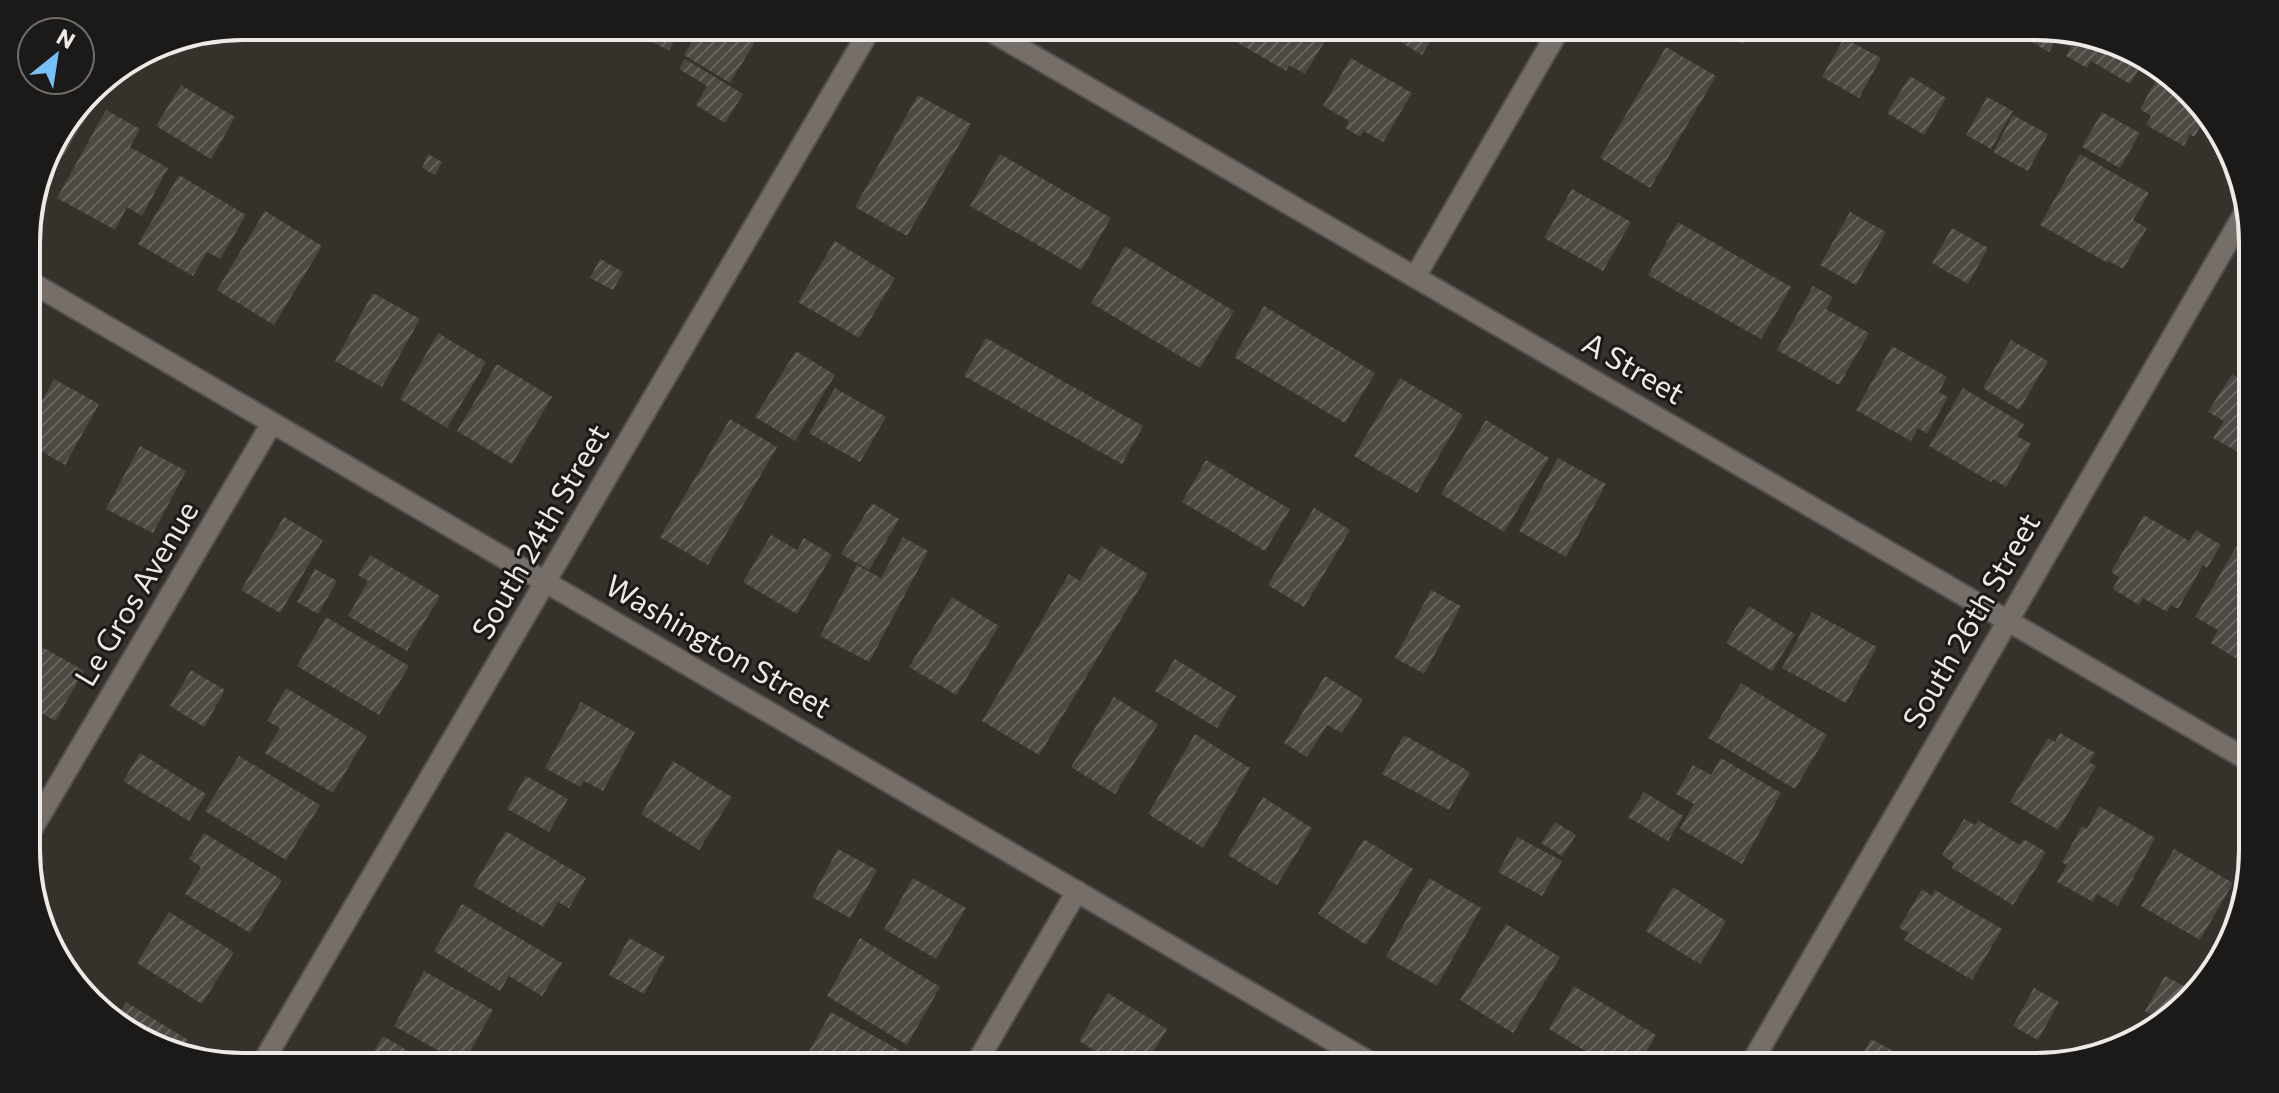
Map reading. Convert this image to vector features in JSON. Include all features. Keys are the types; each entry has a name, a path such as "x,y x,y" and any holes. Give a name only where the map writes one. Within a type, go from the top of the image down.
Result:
{"street":[{"name":"South 24th Street","path":"268,1053 548,582 864,40"},
{"name":"A Street","path":"1006,40 2239,755"},
{"path":"1415,277 1553,40"},
{"name":"South 26th Street","path":"1757,1053 2238,225"},
{"name":"Washington Street","path":"40,288 1354,1053"},
{"name":"Le Gros Avenue","path":"40,816 272,423"},
{"path":"982,1053 1077,891"}],"building":[{"path":"649,40 675,40 669,51"},
{"path":"693,40 756,40 730,83 684,55"},
{"path":"1233,40 1326,40 1305,74 1289,65 1286,71"},
{"path":"1397,40 1431,40 1422,55"},
{"path":"1843,40 1881,58 1859,98 1822,77"},
{"path":"2028,40 2055,41 2049,52"},
{"path":"2065,44 2102,51 2140,68 2130,84 2091,61 2087,68 2066,56 2071,47"},
{"path":"1666,47 1716,76 1650,188 1600,158"},
{"path":"1351,58 1412,93 1383,142 1364,131 1360,137 1345,128 1349,121 1323,106"},
{"path":"685,59 743,94 725,123 696,105 707,86 679,69"},
{"path":"1910,76 1946,98 1924,135 1887,113"},
{"path":"2156,80 2180,99 2201,125 2194,137 2190,134 2184,146 2146,125 2151,116 2140,109"},
{"path":"181,85 235,117 211,159 156,126"},
{"path":"918,95 971,124 907,236 855,207"},
{"path":"1987,97 2013,111 1991,149 1966,135"},
{"path":"106,110 140,129 130,147 168,168 142,216 127,207 115,230 57,198"},
{"path":"2102,112 2140,133 2120,168 2082,147"},
{"path":"89,113 52,174 74,130"},
{"path":"2013,115 2048,134 2028,171 1993,152"},
{"path":"428,154 442,162 435,175 422,168"},
{"path":"1000,154 1111,218 1081,270 970,206"},
{"path":"2080,154 2149,193 2133,220 2147,228 2123,269 2040,225"},
{"path":"179,175 246,215 220,259 207,252 193,276 138,244"},
{"path":"1572,189 1631,222 1603,271 1544,238"},
{"path":"265,211 322,246 274,325 217,290"},
{"path":"1850,212 1886,232 1856,285 1820,265"},
{"path":"1678,222 1791,287 1761,339 1648,275"},
{"path":"1952,228 1988,248 1968,284 1932,263"},
{"path":"835,241 895,278 859,338 798,302"},
{"path":"1125,246 1234,311 1200,368 1091,303"},
{"path":"600,259 623,272 613,290 590,278"},
{"path":"1813,286 1833,297 1826,309 1869,333 1839,385 1777,350"},
{"path":"373,293 420,319 382,387 335,361"},
{"path":"1264,306 1375,373 1345,423 1234,357"},
{"path":"438,333 486,362 447,428 400,399"},
{"path":"986,338 1143,426 1122,464 964,376"},
{"path":"2011,340 2048,361 2019,410 1983,388"},
{"path":"1892,346 1947,377 1939,392 1948,397 1927,434 1918,428 1911,441 1856,410"},
{"path":"796,351 835,375 795,441 755,417"},
{"path":"497,364 552,397 512,464 457,431"},
{"path":"2232,374 2239,378 2239,453 2213,438 2224,421 2208,412"},
{"path":"1400,378 1463,415 1417,493 1354,456"},
{"path":"54,379 99,404 65,465 40,451 40,404"},
{"path":"835,388 886,417 860,462 809,433"},
{"path":"1963,388 2024,424 2017,436 2031,444 2006,487 1993,479 1991,482 1929,446"},
{"path":"730,419 777,447 708,565 660,537"},
{"path":"1486,420 1549,458 1504,532 1441,494"},
{"path":"140,446 186,471 153,533 106,509"},
{"path":"1558,458 1606,484 1566,557 1519,531"},
{"path":"1206,460 1290,509 1265,551 1182,502"},
{"path":"872,503 899,519 869,570 841,554"},
{"path":"1314,508 1350,530 1304,607 1268,585"},
{"path":"2144,515 2189,541 2196,530 2221,545 2207,568 2203,565 2178,609 2171,605 2167,612 2143,598 2139,605 2113,589 2119,577 2111,572"},
{"path":"284,517 323,540 280,613 241,590"},
{"path":"771,535 797,550 804,538 832,555 797,614 743,582"},
{"path":"903,537 928,551 869,662 820,636 857,565 881,578"},
{"path":"2239,545 2239,660 2211,643 2218,630 2195,617"},
{"path":"1101,546 1148,574 1039,755 982,721 1069,574 1080,581"},
{"path":"370,555 440,596 407,651 348,616 368,581 358,575"},
{"path":"315,569 337,581 318,614 297,602"},
{"path":"1431,590 1461,606 1424,674 1395,658"},
{"path":"952,597 999,626 956,695 909,667"},
{"path":"1749,606 1795,634 1772,671 1726,643"},
{"path":"1812,612 1877,647 1846,703 1782,668"},
{"path":"326,617 409,666 379,715 297,666"},
{"path":"40,646 84,671 55,721 40,712"},
{"path":"1175,659 1236,696 1217,728 1155,691"},
{"path":"191,670 225,690 204,727 170,706"},
{"path":"1325,676 1363,699 1342,733 1327,725 1307,757 1284,743"},
{"path":"1741,683 1827,735 1795,789 1708,738"},
{"path":"286,688 367,736 333,793 265,753 280,728 267,721"},
{"path":"1114,697 1158,724 1115,794 1071,767"},
{"path":"581,702 635,732 603,791 584,781 580,787 545,768"},
{"path":"2060,733 2095,753 2089,762 2096,766 2058,830 2010,802 2048,738 2055,742"},
{"path":"1195,734 1250,768 1203,848 1148,814"},
{"path":"1404,735 1470,772 1449,810 1382,774"},
{"path":"140,753 206,794 189,821 123,781"},
{"path":"239,756 320,805 286,860 205,811"},
{"path":"1721,758 1781,793 1742,864 1680,829 1694,804 1676,794 1693,765 1711,775"},
{"path":"673,761 732,797 699,850 641,814"},
{"path":"526,776 568,799 549,832 507,809"},
{"path":"1644,792 1683,816 1668,841 1628,817"},
{"path":"1263,797 1312,828 1277,885 1228,855"},
{"path":"2099,806 2155,838 2118,906 2097,894 2093,902 2057,882 2067,865 2062,862 2082,826 2087,829"},
{"path":"1964,819 1975,825 1978,820 2020,845 2024,839 2046,852 2013,905 1952,868 1954,863 1942,855"},
{"path":"1555,822 1576,835 1562,856 1541,843"},
{"path":"506,831 586,878 569,908 558,902 543,927 473,886"},
{"path":"204,833 282,880 250,933 185,894 201,867 189,859"},
{"path":"1517,837 1562,861 1542,896 1498,872"},
{"path":"1364,839 1413,869 1366,945 1318,914"},
{"path":"838,849 877,870 850,918 812,897"},
{"path":"2174,849 2233,883 2200,940 2141,906"},
{"path":"913,878 966,908 936,959 884,929"},
{"path":"1429,878 1481,908 1437,986 1386,957"},
{"path":"1673,887 1726,921 1700,964 1646,931"},
{"path":"1922,889 1932,896 1935,890 2002,929 1972,980 1904,940 1909,933 1899,928"},
{"path":"462,904 562,963 542,996 509,976 500,991 434,951"},
{"path":"169,912 234,952 202,1004 137,963"},
{"path":"1506,924 1560,957 1513,1033 1460,1000"},
{"path":"629,938 665,957 644,994 609,975"},
{"path":"860,938 940,987 907,1045 827,996"},
{"path":"424,971 493,1010 469,1053 443,1053 394,1026"},
{"path":"2165,976 2186,987 2153,1016 2145,1011"},
{"path":"1574,986 1656,1035 1645,1053 1589,1053 1549,1029"},
{"path":"2034,988 2059,1002 2038,1040 2013,1026"},
{"path":"1108,993 1167,1029 1152,1053 1098,1053 1079,1041"},
{"path":"126,1002 188,1040 185,1044 165,1038 120,1012"},
{"path":"831,1012 901,1051 900,1053 808,1053"},
{"path":"383,1036 412,1053 373,1053"},
{"path":"1871,1039 1897,1053 1864,1053"}]}
